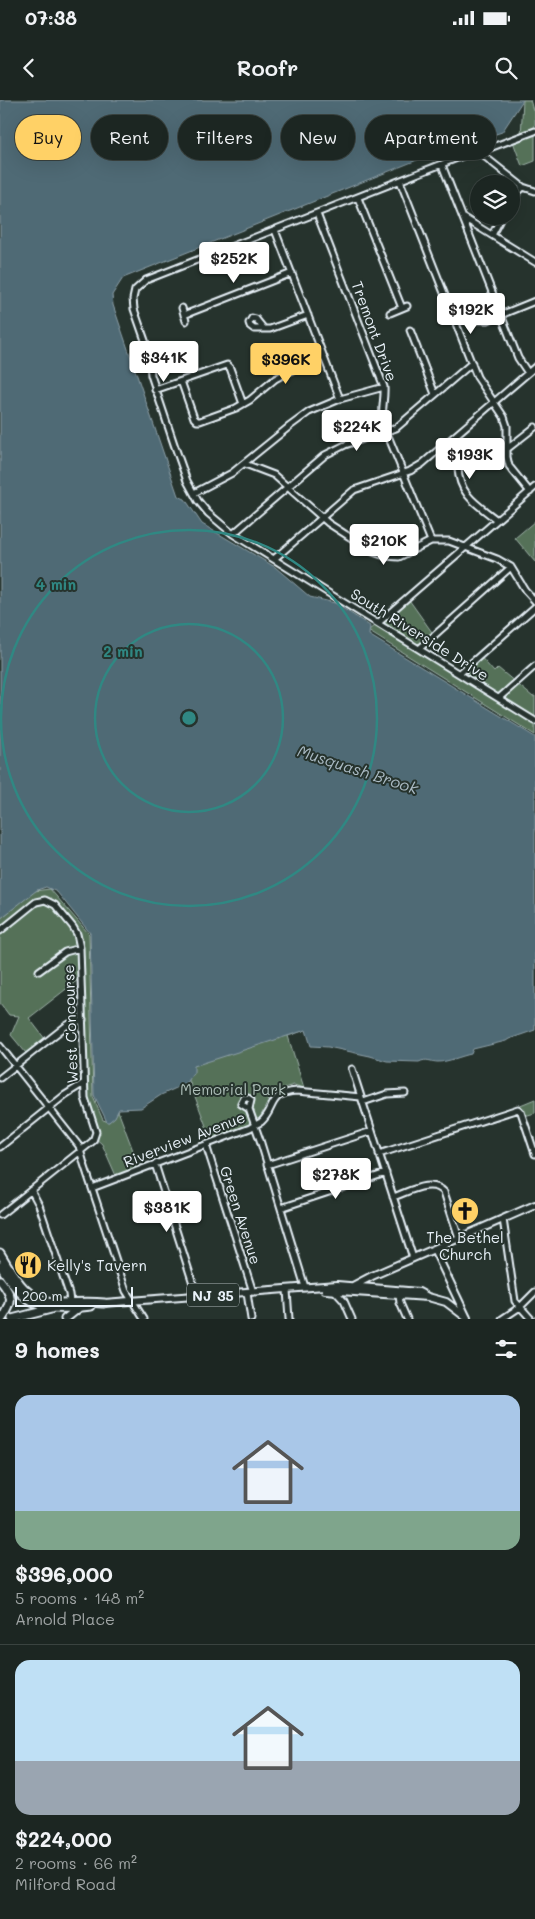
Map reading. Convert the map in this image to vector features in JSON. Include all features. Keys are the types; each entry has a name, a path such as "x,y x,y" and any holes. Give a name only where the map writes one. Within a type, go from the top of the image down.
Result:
{"highway":[{"name":"NJ 35","path":"0,1253 16,1280 29,1293 40,1299 52,1303 104,1303"},
{"name":"NJ 35","path":"0,1265 20,1294 37,1305 51,1309 104,1303"},
{"path":"0,1280 10,1295 10,1307 4,1316"},
{"path":"65,1319 80,1307"},
{"path":"12,1319 21,1315 51,1309"},
{"path":"21,1315 30,1319"}],"main road":[{"path":"335,1288 372,1276 535,1205"},
{"path":"434,1249 468,1319"},
{"path":"351,1288 372,1276"},
{"name":"NJ 35","path":"104,1303 250,1293 305,1287 335,1288"},
{"name":"NJ 35","path":"287,1290 305,1292 335,1288"},
{"path":"335,1288 419,1292 428,1297"},
{"path":"351,1288 428,1297 446,1302 468,1319"},
{"path":"446,1302 455,1290"}],"street":[{"name":"South Riverside Drive","path":"496,145 535,131"},
{"name":"South Riverside Drive","path":"454,160 146,280 138,286 133,299 134,309 148,349 150,372 155,390 185,475 208,514 233,534 535,721"},
{"path":"488,160 523,187 535,191"},
{"path":"442,165 518,358 528,373"},
{"path":"400,181 481,384 495,402 506,422 509,466 530,492"},
{"path":"520,190 523,187"},
{"path":"358,198 405,307 390,313"},
{"name":"Tremont Drive","path":"317,214 384,387 382,414 386,432 431,541"},
{"path":"464,218 535,262"},
{"path":"492,234 497,225"},
{"path":"274,230 340,399"},
{"path":"182,308 185,318 292,272"},
{"path":"454,320 483,320 535,301"},
{"path":"264,329 270,329 308,315"},
{"path":"410,330 435,394"},
{"path":"181,381 194,418 197,421 244,404 288,372 324,357"},
{"path":"233,534 317,461 334,450 396,428 472,363"},
{"path":"155,390 227,365 230,368 244,404"},
{"path":"274,559 354,490 403,474 422,464 535,367"},
{"path":"194,493 232,473 299,419 320,407 340,399 384,387"},
{"path":"507,449 535,426"},
{"path":"455,437 457,442 458,477 462,487 468,497 497,520"},
{"path":"245,464 267,471 321,517 359,544 385,556 402,556 431,541 449,541 497,559 511,567 525,590 535,601"},
{"path":"378,623 535,487"},
{"path":"419,648 511,567"},
{"path":"459,674 535,607"},
{"path":"500,698 535,666"},
{"name":"West Concourse","path":"0,931 41,900 48,900 55,905 75,929 80,948 85,1098 96,1132 93,1141 80,1148"},
{"path":"39,971 64,952 80,948"},
{"path":"0,1078 66,1026 82,1020"},
{"path":"0,1046 80,1148 131,1301 144,1319"},
{"path":"352,1069 413,1258"},
{"path":"0,1147 84,1083"},
{"name":"Riverview Avenue","path":"92,1188 255,1125 265,1117 275,1100 287,1092 297,1090 362,1100"},
{"path":"362,1100 393,1092 405,1092"},
{"path":"249,1109 304,1278 305,1287"},
{"path":"379,1154 515,1109 520,1110 532,1136 535,1154"},
{"path":"267,1165 372,1131"},
{"name":"Green Avenue","path":"206,1145 250,1293 251,1319"},
{"path":"0,1215 80,1148"},
{"path":"155,1164 197,1296"},
{"path":"281,1208 386,1173"},
{"path":"393,1197 428,1186 438,1186 444,1192 459,1238"},
{"path":"32,1190 40,1205 70,1302"},
{"path":"503,1219 516,1302 531,1319"},
{"path":"335,1288 344,1301 352,1319"},
{"path":"344,1301 344,1294 351,1288"},
{"path":"287,1290 289,1319"},
{"path":"502,1319 535,1292"},
{"path":"398,1295 407,1319"}],"green space":[{"path":"523,100 530,100 535,111 535,161 522,166 512,139 521,136"},
{"path":"535,521 535,562 515,538"},
{"path":"407,597 434,635 417,649 457,673 478,654 494,672 498,668 533,697 535,696 535,735 368,631"},
{"path":"50,889 89,934 93,1097 103,1120 109,1122 115,1116 117,1108 140,1169 117,1178 102,1144 94,1137 84,1103 79,979 29,1018 45,1039 26,1053 11,1035 19,1016 9,1015 0,1003 0,919 34,891"},
{"name":"Memorial Park","path":"305,1030 288,1036 304,1088 294,1085 273,1091 257,1124 212,1142 188,1078 192,1063 282,1031"},
{"path":"535,1099 535,1113 521,1117 518,1106"}],"water":[{"name":"Musquash Brook","path":"0,100 523,100 502,132 496,134 496,115 365,115 365,160 417,160 123,278 112,295 113,305 178,496 185,499 202,524 275,567 310,597 335,603 370,626 369,635 535,737 535,1030 506,1041 473,1049 471,1054 450,1060 438,1062 424,1060 419,1062 387,1061 328,1047 311,1046 306,1030 194,1066 194,1072 187,1083 161,1095 141,1108 119,1109 115,1117 107,1122 94,1095 90,933 57,892 46,887 37,890 0,919"}],"place":[{"name":"The Bethel Church","path":"465,1211"},
{"name":"Kelly's Tavern","path":"28,1265"}]}
